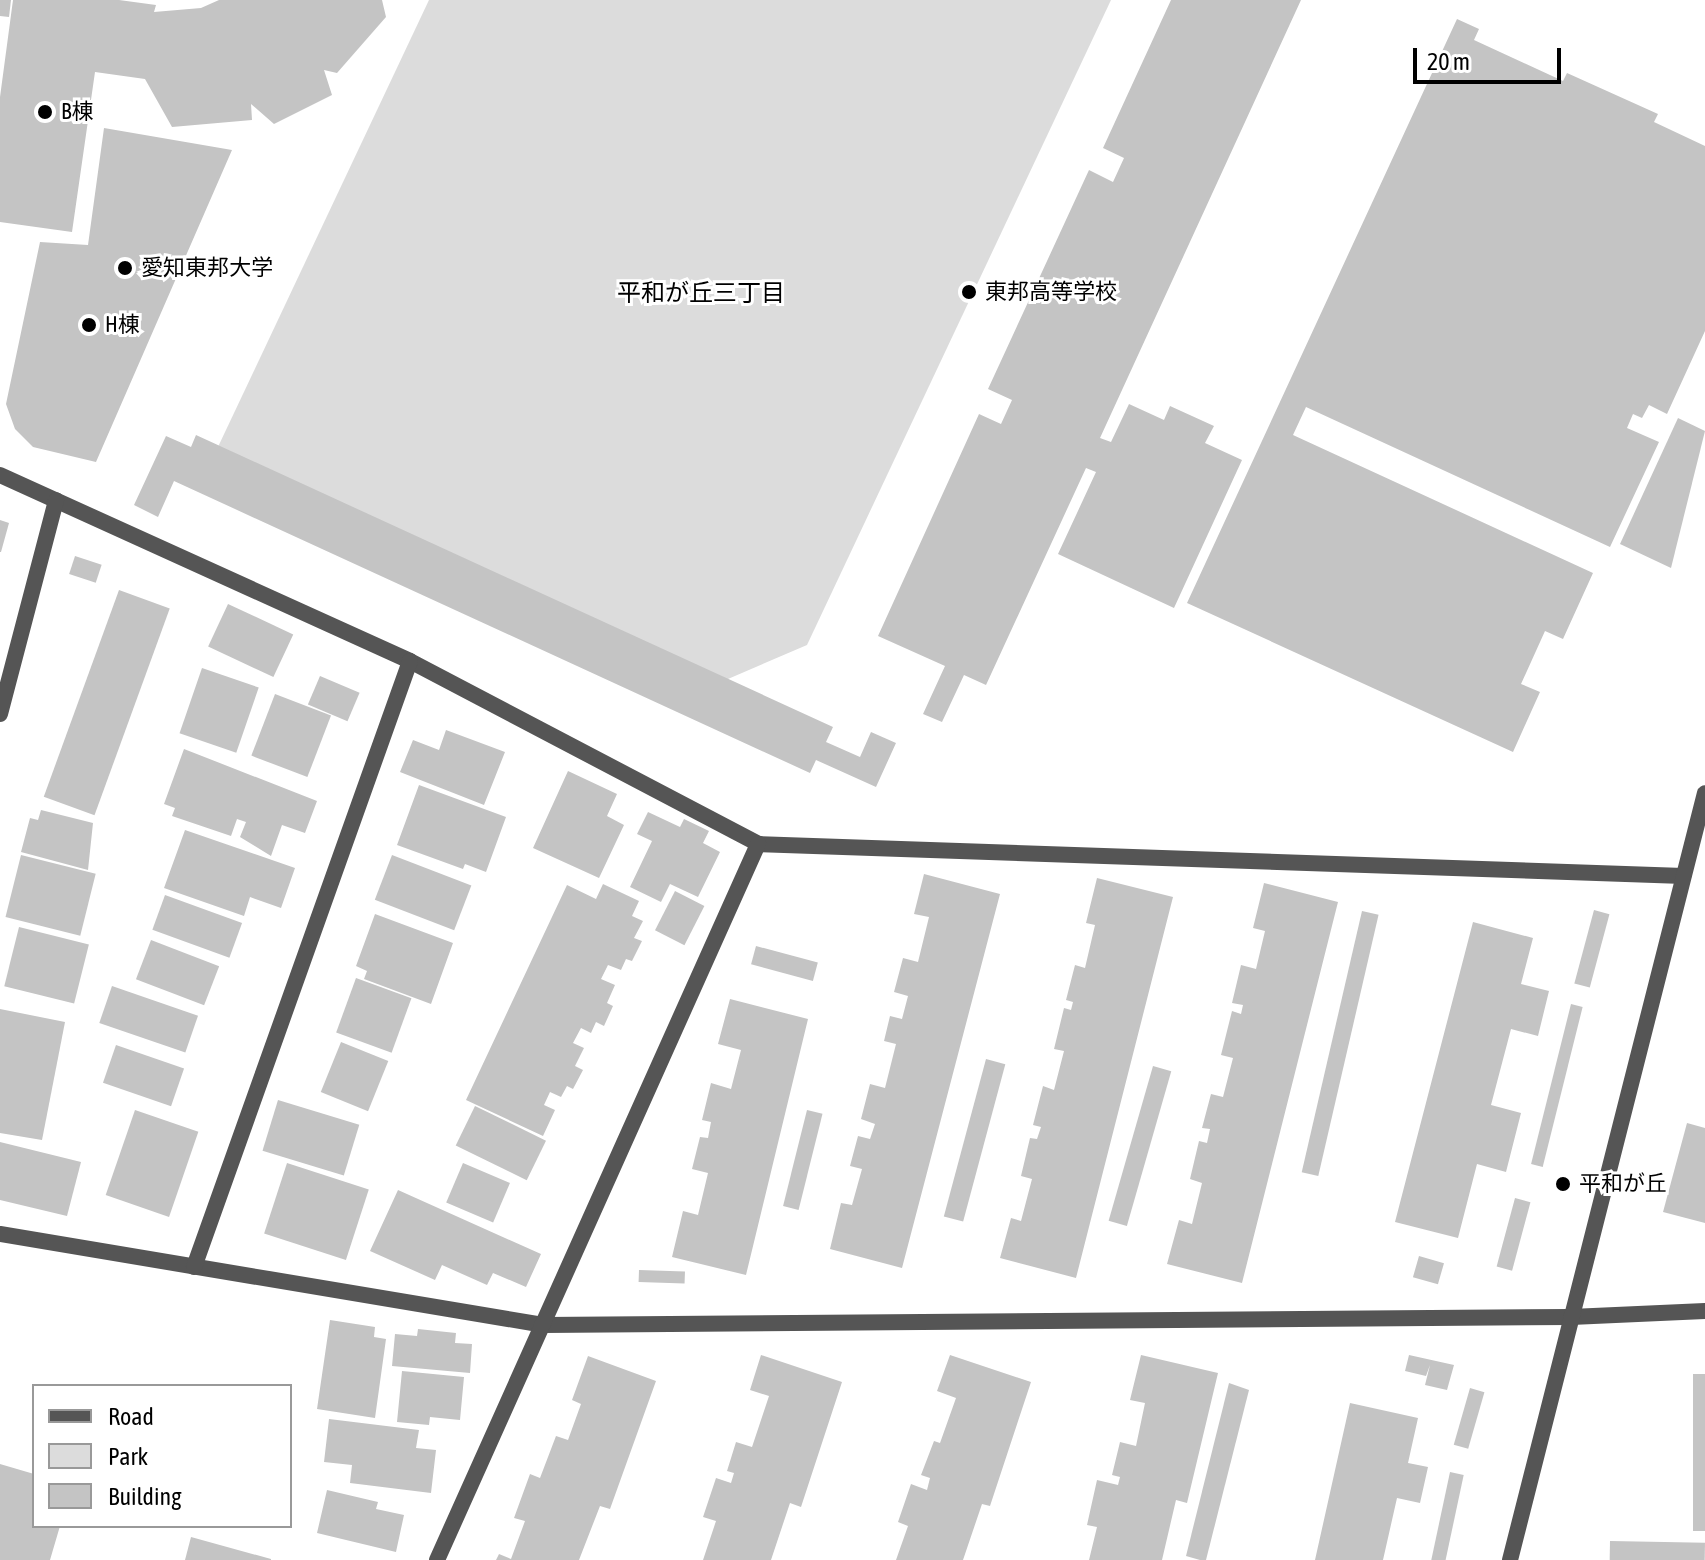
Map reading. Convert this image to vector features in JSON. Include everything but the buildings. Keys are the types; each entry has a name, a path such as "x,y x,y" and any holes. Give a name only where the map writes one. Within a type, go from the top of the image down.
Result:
{"street":[{"path":"0,475 410,661 758,844 1683,876"},
{"path":"0,714 56,500"},
{"path":"194,1267 410,661"},
{"path":"1510,1560 1705,793"},
{"path":"437,1560 758,844"},
{"path":"0,1234 544,1325 1571,1317 1705,1311"}],"green space":[{"path":"429,0 1111,0 807,645 721,682 217,449"}],"place":[{"name":"B棟","path":"45,112"},
{"name":"愛知東邦大学","path":"125,268"},
{"name":"東邦高等学校","path":"969,292"},
{"name":"H棟","path":"89,325"},
{"name":"平和が丘","path":"1563,1184"}],"district":[{"name":"平和が丘三丁目","path":"701,293"}]}
